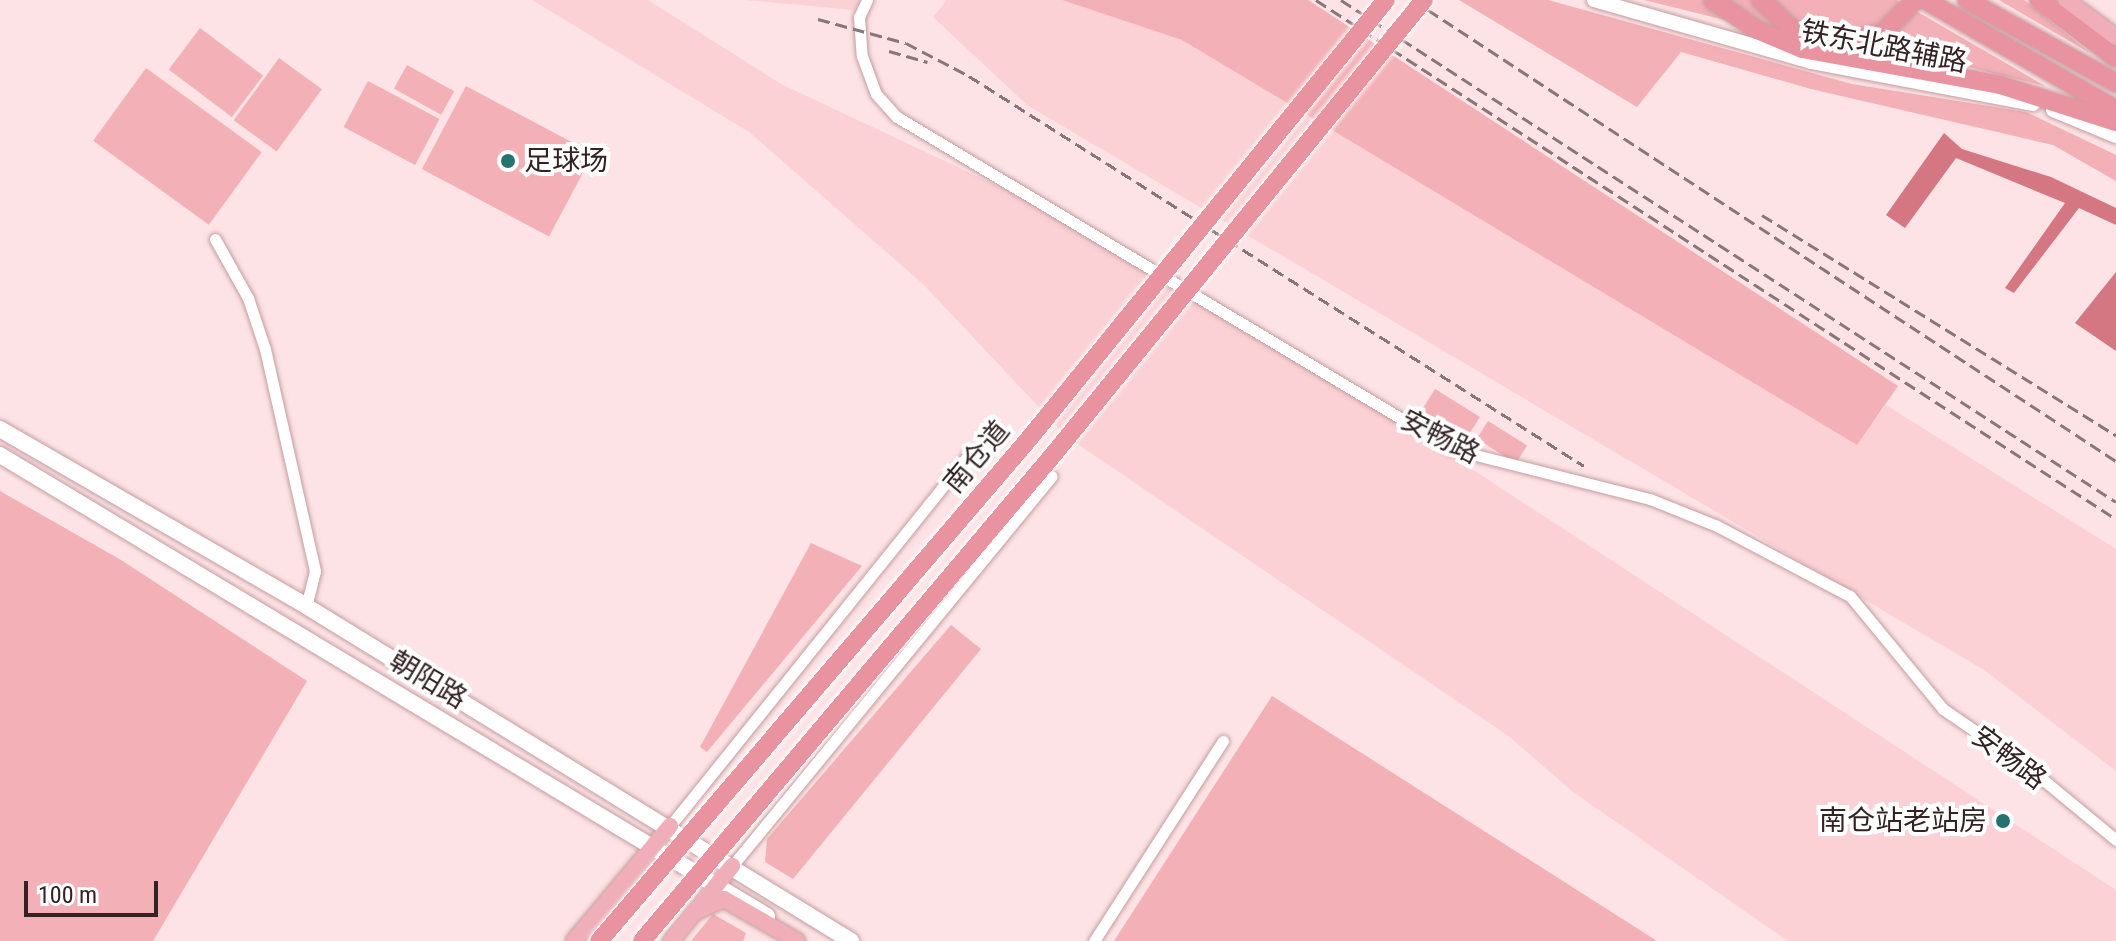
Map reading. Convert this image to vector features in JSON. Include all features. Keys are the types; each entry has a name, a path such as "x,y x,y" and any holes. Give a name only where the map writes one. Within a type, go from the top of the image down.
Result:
{"highway":[{"name":"南仓道","path":"599,941 1028,440 1386,0"},
{"path":"1409,20 1424,0"},
{"path":"1409,20 1437,0"},
{"path":"1713,0 1757,30 1802,49 2000,85 2116,122"},
{"path":"1761,0 1792,29 1840,44 1883,33 1915,0"},
{"path":"1925,0 2116,110"},
{"path":"1967,0 2116,83"},
{"path":"2039,0 2116,58"},
{"name":"南仓道","path":"642,941 1053,455 1409,20"}],"main road":[{"path":"2066,0 2116,37"},
{"name":"朝阳路","path":"0,429 306,606 670,826 851,941"},
{"name":"朝阳路","path":"0,455 654,844 805,941"},
{"path":"162,552 175,531"},
{"path":"574,941 670,826"},
{"path":"671,941 732,866"},
{"path":"695,912 724,899 797,941"}],"street":[{"name":"安畅路","path":"867,0 859,17 862,56 876,94 897,117 1452,449 1650,499 1717,526 1850,596 1943,709 2029,768 2116,840"},
{"name":"铁东北路辅路","path":"1594,0 1811,62 2024,101 2116,136"},
{"path":"215,239 248,298 265,349 315,571 306,606"},
{"path":"670,826 972,450"},
{"path":"732,866 1052,476"},
{"path":"1094,941 1223,741"}],"shaded area":[{"path":"532,0 648,0 781,84 1100,234 1224,307 2116,890 2116,941 1788,941 1573,792 1510,737 1067,437 923,284 749,132"},
{"path":"745,0 860,0 854,10"},
{"path":"947,0 1062,0 1182,40 1856,444 1886,405 2116,549 2116,771 1984,670 1027,105 933,17"},
{"path":"1062,0 1308,0 1898,386 1857,445 1182,40"},
{"path":"1459,0 1548,0 1852,84 2026,112 2116,155 2116,181 2053,145 1811,89 1681,52 1637,107"},
{"path":"1644,0 1897,0 2045,86 1968,67 1842,49"},
{"path":"1999,0 2024,0 2090,53"},
{"path":"200,28 263,76 232,117 169,70"},
{"path":"279,58 322,89 277,151 234,120"},
{"path":"407,65 454,91 441,115 394,89"},
{"path":"146,68 262,152 209,225 93,141"},
{"path":"368,81 440,119 415,165 344,127"},
{"name":"足球场","path":"466,86 593,154 549,237 422,169"},
{"path":"1944,133 1962,149 2051,177 2116,208 2116,225 2079,208 2014,293 2005,288 2065,203 1956,158 1905,228 1886,215"},
{"path":"2116,272 2116,351 2075,323"},
{"path":"1435,389 1480,417 1461,448 1416,420"},
{"path":"1488,421 1527,445 1516,463 1477,439"},
{"path":"0,491 121,560 307,681 153,941 0,941"},
{"path":"811,543 862,566 707,752 700,747"},
{"path":"951,625 981,649 793,879 765,862 767,839"},
{"path":"1272,696 1657,941 1114,941"},
{"path":"713,914 746,933 743,941 691,941"}],"railway":[{"path":"1316,0 2116,519"},
{"path":"1341,0 2116,502"},
{"path":"1413,0 2116,461"},
{"path":"818,19 906,43 969,76 1584,466"},
{"path":"889,51 927,62"},
{"path":"1762,215 2116,435"}],"place":[{"name":"足球场","path":"508,161"},
{"name":"南仓站老站房","path":"2003,821"}]}
